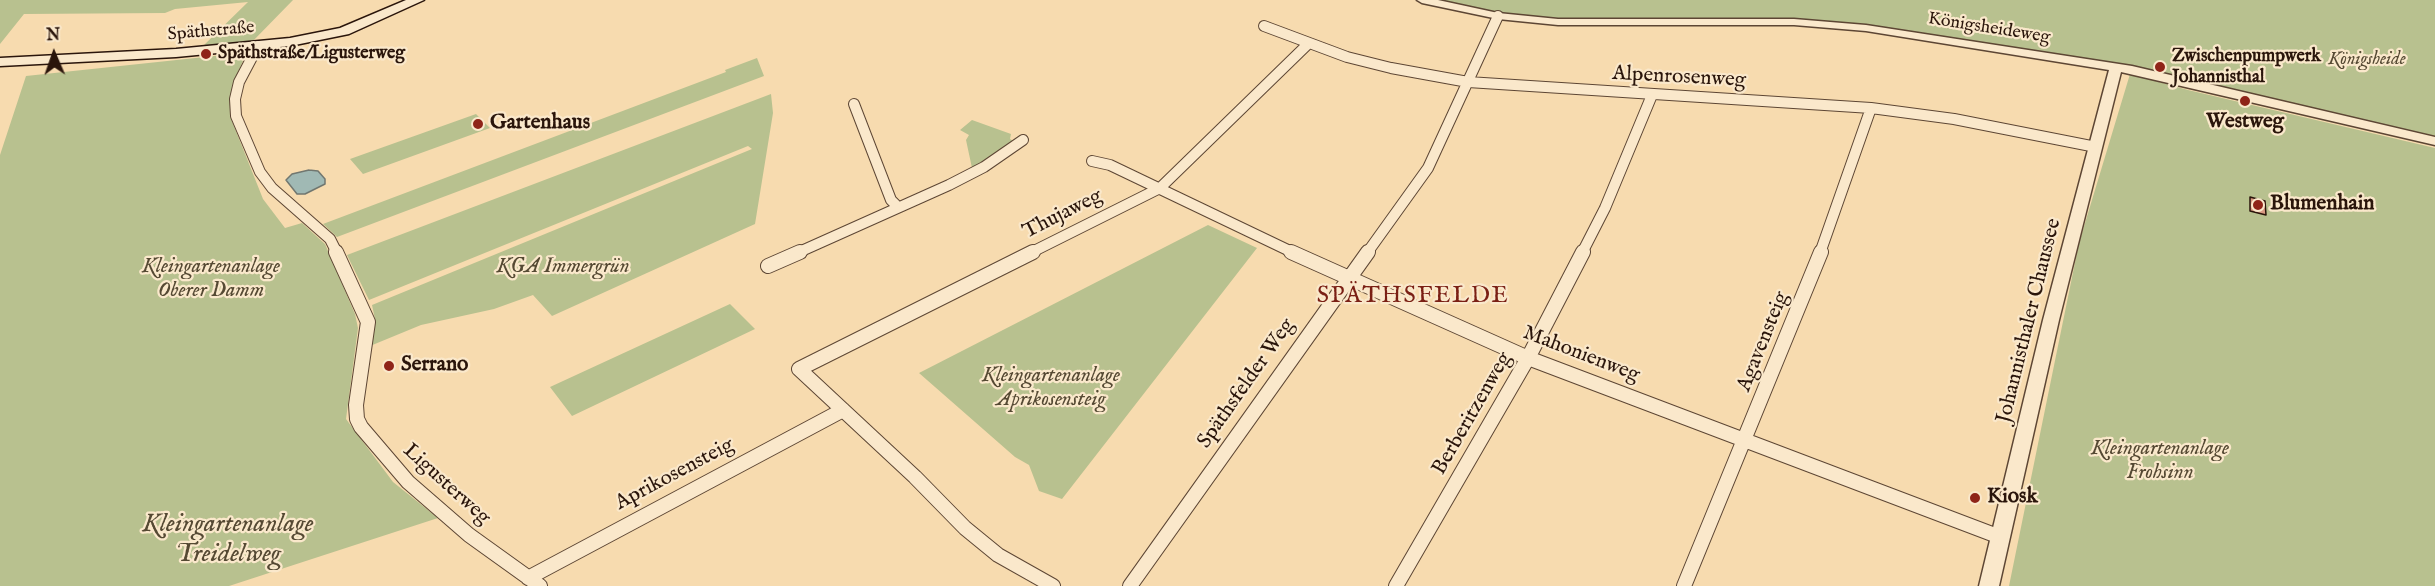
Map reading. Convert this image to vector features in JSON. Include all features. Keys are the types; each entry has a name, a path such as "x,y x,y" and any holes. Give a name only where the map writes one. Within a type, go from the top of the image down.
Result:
{"main road":[{"name":"Späthstraße","path":"0,62 176,53 258,46 334,34 417,0"}],"street":[{"name":"Königsheideweg","path":"1422,0 1498,16 1593,23 1817,23 1894,32 2116,67 2435,141"},
{"name":"Späthsfelder Weg","path":"1130,586 1428,168 1498,16"},
{"name":"Alpenrosenweg","path":"1264,26 1308,44 1392,68 1468,82 1871,108 1954,119 2096,147"},
{"name":"Thujaweg","path":"843,410 799,369 1160,189 1308,44"},
{"name":"Ligusterweg","path":"258,46 239,82 235,99 236,116 260,172 291,206 330,239 362,305 368,322 356,405 357,419 361,427 408,482 469,535 534,582"},
{"name":"Johannisthaler Chaussee","path":"1989,586 2053,309 2116,67"},
{"name":"Berberitzenweg","path":"1396,586 1528,358 1605,208 1652,95"},
{"path":"854,104 891,200 898,207"},
{"name":"Agavensteig","path":"1684,586 1746,440 1820,254 1871,108"},
{"path":"768,266 949,185 984,166 1023,140"},
{"name":"Mahonienweg","path":"1092,161 1110,165 1234,226 1528,358 2000,537"},
{"name":"Aprikosensteig","path":"534,582 843,410"},
{"path":"843,410 965,528 998,555 1053,586"}],"green space":[{"path":"0,0 293,0 252,42 203,46 248,2 175,9 165,13 24,14 0,44"},
{"name":"Königsheide","path":"1432,0 2435,0 2435,138 2207,85 1861,25 1802,19 1540,18 1508,15"},
{"path":"233,54 243,61 233,83 230,116 263,199 285,228 302,223 325,244 355,314 358,328 346,419 393,482 438,518 229,586 0,586 0,155 26,76"},
{"path":"757,58 764,76 337,237 323,224 726,72 725,70"},
{"name":"Kleingartenanlage Frohsinn","path":"2130,74 2188,90 2435,148 2435,586 2009,586 2079,243"},
{"name":"KGA Immergrün","path":"771,94 773,113 755,224 552,316 533,295 494,309 421,325 370,346 375,319 372,305 752,149 748,146 369,300 347,255"},
{"path":"476,114 490,128 363,174 350,159"},
{"path":"972,120 1011,134 1010,139 1015,142 972,168 966,140 969,135 960,130"},
{"name":"Kleingartenanlage Aprikosensteig","path":"1208,225 1257,248 1062,499 1039,491 1029,465 1015,457 919,373"},
{"path":"730,304 755,329 572,416 550,387"}],"water":[{"path":"309,170 318,171 325,179 325,184 305,194 297,194 286,180 292,174"}],"building":[{"name":"Blumenhain","path":"2250,197 2265,201 2266,215 2250,211"}],"place":[{"name":"Späthstraße/Ligusterweg","path":"206,54"},
{"name":"Zwischenpumpwerk Johannisthal","path":"2160,67"},
{"name":"Westweg","path":"2245,101"},
{"name":"Gartenhaus","path":"478,124"},
{"name":"Blumenhain","path":"2258,205"},
{"name":"Serrano","path":"389,366"},
{"name":"Kiosk","path":"1975,498"}],"district":[{"name":"SPÄTHSFELDE","path":"1413,297"}],"park label":[{"name":"Kleingartenanlage Oberer Damm","path":"211,280"},
{"name":"Kleingartenanlage Treidelweg","path":"228,541"}]}
